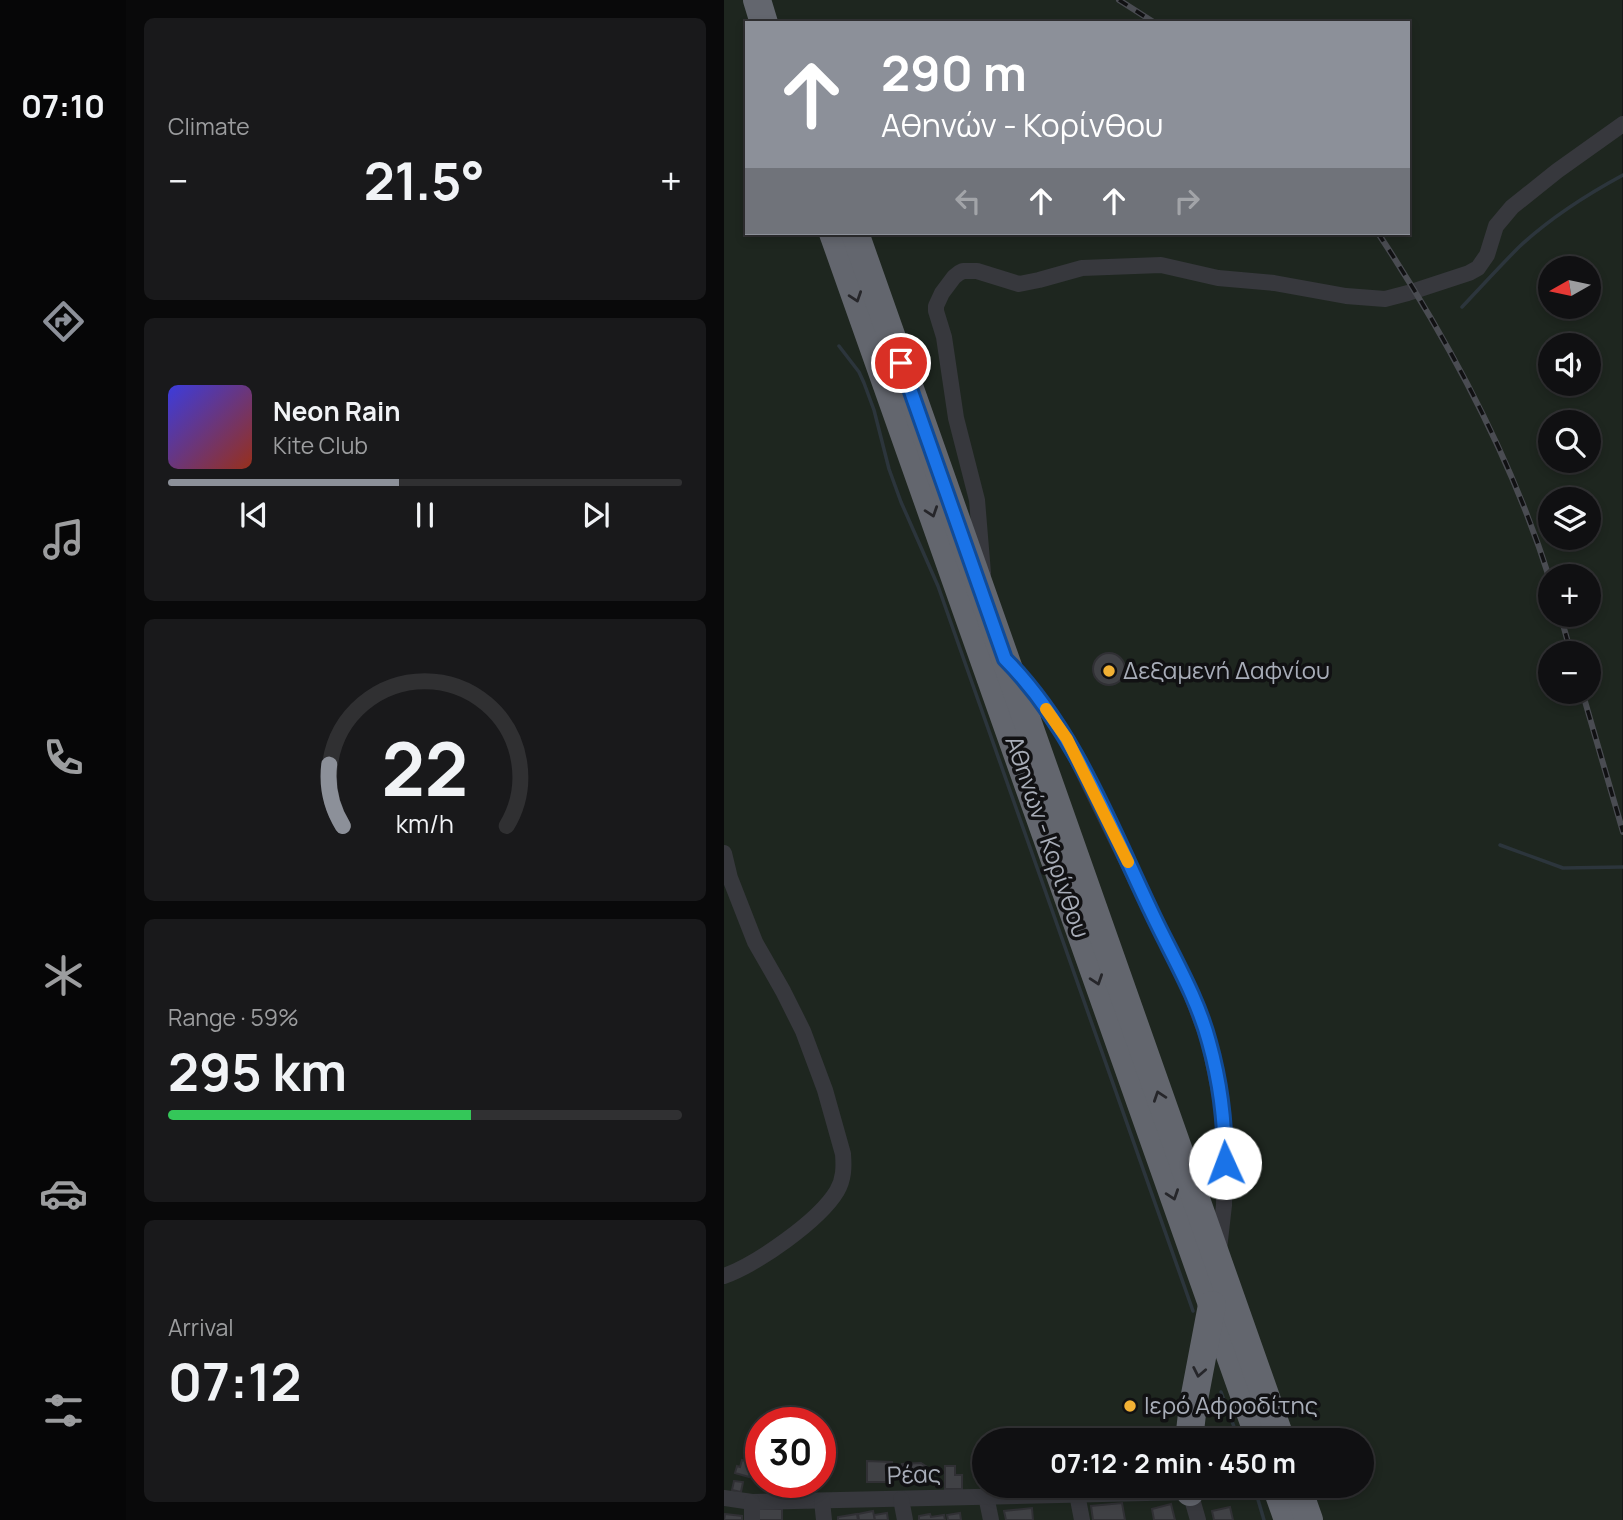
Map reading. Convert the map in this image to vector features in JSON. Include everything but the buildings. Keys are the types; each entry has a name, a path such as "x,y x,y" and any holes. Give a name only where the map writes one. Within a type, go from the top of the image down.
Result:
{"highway":[{"path":"757,0 763,21"},
{"path":"777,0 783,21"},
{"name":"Αθηνών - Κορίνθου","path":"835,235 1256,1428"},
{"name":"Αθηνών - Κορίνθου","path":"856,235 1277,1428"},
{"path":"1190,1428 1192,1405 1212,1305"},
{"path":"1280,1498 1288,1520"},
{"path":"1301,1498 1309,1520"}],"street":[{"path":"984,598 977,500 956,418 944,337 936,312 942,293 954,277 963,271 977,271 1019,284 1082,268 1161,265 1218,278 1385,299 1478,268 1487,256 1496,226 1512,207 1622,124"},
{"path":"1005,659 1021,674 1067,739 1190,991 1205,1029 1222,1105 1225,1137 1224,1205 1218,1262"},
{"path":"724,853 730,878 755,942 803,1031 825,1090 844,1164 844,1173 836,1193 821,1210 781,1244 724,1276"},
{"name":"Ρέας","path":"724,1498 752,1502 972,1496"},
{"path":"986,1498 991,1520"},
{"path":"1077,1498 1082,1520"},
{"path":"1192,1498 1198,1520"},
{"path":"901,1499 905,1520"},
{"path":"822,1501 824,1520"},
{"path":"752,1502 752,1520"}],"shaded area":[{"path":"724,0 1622,0 1622,1520 724,1520"}],"waterway":[{"path":"1462,307 1519,247 1543,226 1623,175"},
{"path":"839,346 859,372 874,410 889,469 938,586 1193,1311"},
{"path":"1500,845 1563,868 1623,867"},
{"path":"1221,1392 1234,1428"},
{"path":"1258,1498 1264,1520"}],"railway":[{"path":"1119,0 1152,21"},
{"path":"1379,235 1429,315 1476,400 1517,489 1544,564"},
{"path":"1564,627 1568,641"},
{"path":"1586,704 1623,832"}],"slow traffic":[{"path":"1046,709 1067,739 1128,862"}],"place":[{"name":"Δεξαμενή Δαφνίου","path":"1109,671"},
{"name":"Ιερό Αφροδίτης","path":"1130,1406"}],"route":[{"path":"901,363 1005,659 1021,674 1067,739 1190,991 1209,1042 1222,1105 1225,1163"}]}
